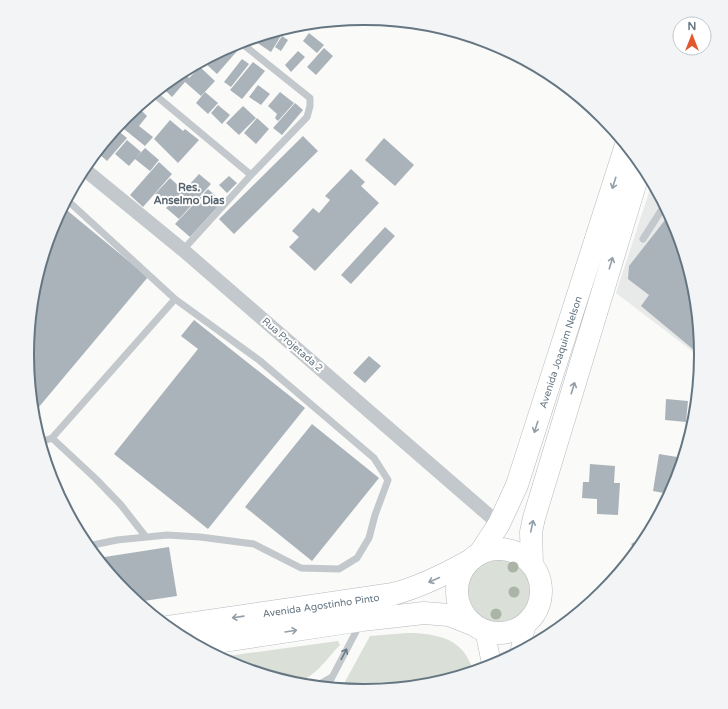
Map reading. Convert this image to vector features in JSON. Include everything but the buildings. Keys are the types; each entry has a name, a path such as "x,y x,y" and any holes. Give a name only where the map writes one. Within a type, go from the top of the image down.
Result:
{"main road":[{"name":"Avenida Joaquim Nelson","path":"474,557 499,524 519,478 624,152"},
{"path":"532,564 531,532 534,518 642,179"},
{"path":"494,549 508,550 522,555 532,564 539,576 542,589 540,602 535,615 526,625 513,632 499,634 479,628 463,614 457,601 456,587 460,573 474,557 494,549"},
{"name":"Avenida Agostinho Pinto","path":"177,626 393,594 415,588 443,576 474,557"},
{"name":"Avenida Agostinho Pinto","path":"206,644 362,620 424,613 449,615 479,628"},
{"path":"522,644 526,625"},
{"path":"479,628 490,659"}],"street":[{"name":"Rua Projetada 2","path":"89,173 183,250 499,524"}],"lane":[{"path":"183,250 251,175 307,117 310,106 310,98 246,47"},
{"path":"158,97 251,175"},
{"path":"71,204 175,299 259,360 374,458 388,480 375,515 369,538 357,558 340,569 301,568 254,544 200,537 167,535 117,540 95,545"},
{"path":"643,239 661,211"},
{"path":"46,440 52,438 175,299"},
{"path":"52,438 96,479 121,506 146,537"},
{"path":"330,682 362,620"},
{"path":"324,681 332,677"}],"shaded area":[{"path":"649,191 660,209 668,228 682,269 691,311 694,352 616,293"},
{"path":"500,557 514,560 526,567 533,579 536,593 533,607 526,619 514,626 500,629 486,626 474,619 467,607 464,593 467,579 474,567 486,560"},
{"path":"407,633 428,634 443,638 456,644 463,651 472,666 428,678 407,681 364,684 344,683 370,636"},
{"path":"338,641 340,645 319,668 305,679 258,667 230,656"}],"district":[{"name":"Res. Anselmo Dias","path":"189,193"}]}
